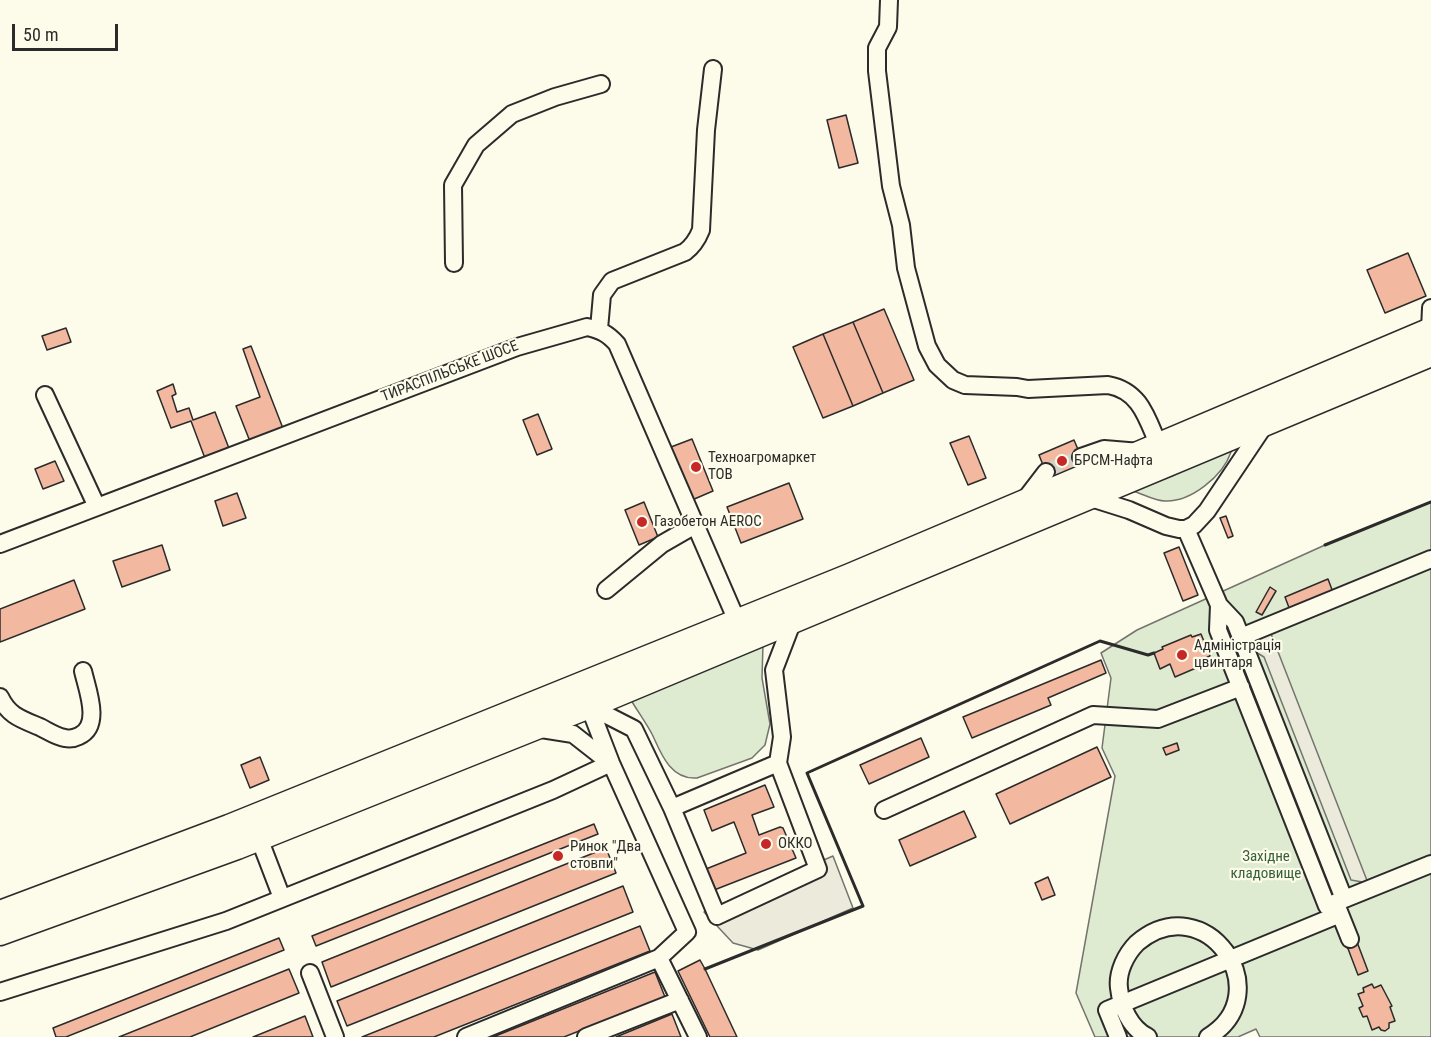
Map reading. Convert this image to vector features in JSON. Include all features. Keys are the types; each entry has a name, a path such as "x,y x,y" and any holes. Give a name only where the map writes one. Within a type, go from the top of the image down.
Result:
{"highway":[{"path":"0,913 229,827 861,572 1151,449 1430,322"},
{"path":"0,933 259,838 534,728 792,623 1431,354"}],"street":[{"path":"889,0 888,27 877,48 877,71 891,186 901,225 906,268 927,346 937,365 953,380 965,385 1028,389 1108,385 1125,390 1134,397 1141,408 1151,449 1104,449 1081,457"},
{"path":"713,69 706,130 701,230 698,239 685,252 612,281 602,295 599,329 609,335 617,345 737,621"},
{"path":"454,264 453,185 476,145 512,114 555,97 601,84"},
{"name":"ТИРАСПІЛЬСЬКЕ ШОСЕ","path":"0,544 517,346 587,327 599,329"},
{"path":"45,395 97,507"},
{"path":"1091,498 1129,510 1166,526 1186,529 1194,525 1207,511 1266,423"},
{"path":"1021,505 1046,472"},
{"path":"606,590 662,544 695,525"},
{"path":"1186,529 1219,605 1235,622 1350,939"},
{"path":"1241,637 1431,559"},
{"path":"1219,605 1218,630 1337,906"},
{"path":"588,706 634,729 672,808 717,916 818,869 778,763 782,737 774,670 792,623"},
{"path":"0,697 5,717 64,738 71,738 87,730 91,716 89,694 83,671"},
{"path":"884,810 1093,715 1158,719 1241,687"},
{"path":"466,1037 659,958 687,932 611,763 588,706"},
{"path":"534,728 573,735 611,763"},
{"path":"0,992 226,921 553,790 611,763"},
{"path":"672,808 778,763"},
{"path":"259,838 282,898"},
{"path":"1119,1037 1107,1010 1232,959 1337,906 1431,864"},
{"path":"1148,1037 1130,1022 1121,1004 1119,984 1122,965 1132,948 1147,935 1165,927 1185,926 1204,932 1220,943 1232,959 1238,978 1237,998 1230,1016 1218,1031 1208,1037"},
{"path":"659,958 698,1037"},
{"path":"310,973 334,1037"},
{"path":"586,1037 680,1000"}],"green space":[{"path":"1226,449 1231,452 1221,470 1205,486 1185,497 1161,501 1133,491 1172,476"},
{"name":"Західне кладовище","path":"1431,502 1431,1037 1260,1037 1256,1029 1238,1037 1095,1037 1076,993 1115,776 1102,748 1111,678 1101,653 1137,630 1325,545"},
{"path":"763,644 762,678 770,724 765,745 752,758 697,778 680,775 664,758 631,700"}],"shaded area":[{"path":"1268,626 1368,883 1351,880 1264,657 1254,651 1248,634"},
{"path":"833,856 853,908 758,950 733,943 704,912"}],"building":[{"path":"846,115 858,163 839,168 827,120"},
{"path":"1408,253 1426,296 1385,313 1367,270"},
{"path":"884,309 914,380 883,393 853,322"},
{"path":"853,322 883,393 853,406 823,334"},
{"path":"66,328 71,342 47,350 42,336"},
{"path":"823,334 853,406 823,418 793,347"},
{"path":"251,346 284,431 251,444 236,406 260,397 243,349"},
{"path":"173,384 176,394 172,396 177,412 189,408 193,420 215,412 230,451 206,461 191,421 171,428 157,391"},
{"path":"538,414 552,449 537,455 523,420"},
{"path":"969,436 986,478 968,485 950,443"},
{"path":"692,439 713,491 692,500 671,447"},
{"name":"БРСМ-Нафта","path":"1074,440 1085,466 1049,480 1039,455"},
{"path":"55,461 64,481 43,489 35,469"},
{"path":"789,483 803,519 741,543 727,507"},
{"path":"237,493 246,518 223,526 215,501"},
{"path":"644,502 658,537 639,545 625,510"},
{"path":"1226,516 1233,536 1228,538 1220,518"},
{"path":"162,545 170,570 122,587 113,561"},
{"path":"1179,547 1198,595 1183,601 1164,553"},
{"path":"1328,579 1334,595 1291,613 1285,597"},
{"path":"74,580 85,609 0,642 0,609"},
{"path":"1270,587 1276,591 1262,615 1256,612"},
{"name":"Адміністрація цвинтаря","path":"1201,634 1210,656 1201,660 1203,665 1175,677 1170,664 1160,669 1154,653 1163,649 1162,647 1191,635 1192,637"},
{"path":"1101,660 1106,673 1048,698 1051,705 972,738 963,717"},
{"path":"921,738 929,757 869,784 860,765"},
{"path":"1177,743 1179,750 1166,755 1163,748"},
{"path":"1097,747 1111,777 1010,824 996,794"},
{"path":"260,757 269,780 250,788 241,765"},
{"name":"ОККО","path":"765,785 774,807 752,815 759,835 783,828 796,858 709,892 701,871 746,853 734,822 712,831 704,810"},
{"path":"964,811 976,837 910,866 899,840"},
{"path":"594,824 598,834 316,946 312,936"},
{"path":"606,848 616,873 331,987 322,962"},
{"path":"1048,877 1055,895 1042,900 1035,883"},
{"path":"623,886 633,912 347,1026 337,1001"},
{"path":"640,926 650,951 434,1037 362,1037"},
{"path":"279,938 284,950 66,1037 56,1037 53,1028"},
{"path":"1357,942 1368,971 1358,975 1347,946"},
{"path":"700,960 737,1037 710,1037 678,971"},
{"path":"289,969 299,993 190,1037 119,1037"},
{"path":"655,972 665,997 564,1037 493,1037"},
{"path":"1372,984 1374,988 1381,985 1392,1006 1390,1007 1395,1021 1389,1023 1389,1028 1385,1031 1379,1027 1372,1030 1367,1016 1363,1017 1359,1008 1363,1006 1358,994 1364,992 1363,988"},
{"path":"672,1014 681,1037 616,1037"},
{"path":"305,1016 313,1037 253,1037"}],"tunnel":[{"path":"1046,472 1081,457"}],"wall":[{"path":"1325,545 1431,502"},
{"path":"705,969 863,906 807,773 1100,641 1148,655 1154,653"}],"place":[{"name":"БРСМ-Нафта","path":"1062,461"},
{"name":"Техноагромаркет ТОВ","path":"696,467"},
{"name":"Газобетон AEROC","path":"642,522"},
{"name":"Адміністрація цвинтаря","path":"1182,655"},
{"name":"ОККО","path":"766,844"},
{"name":"Ринок \"Два стовпи\"","path":"558,856"}]}
